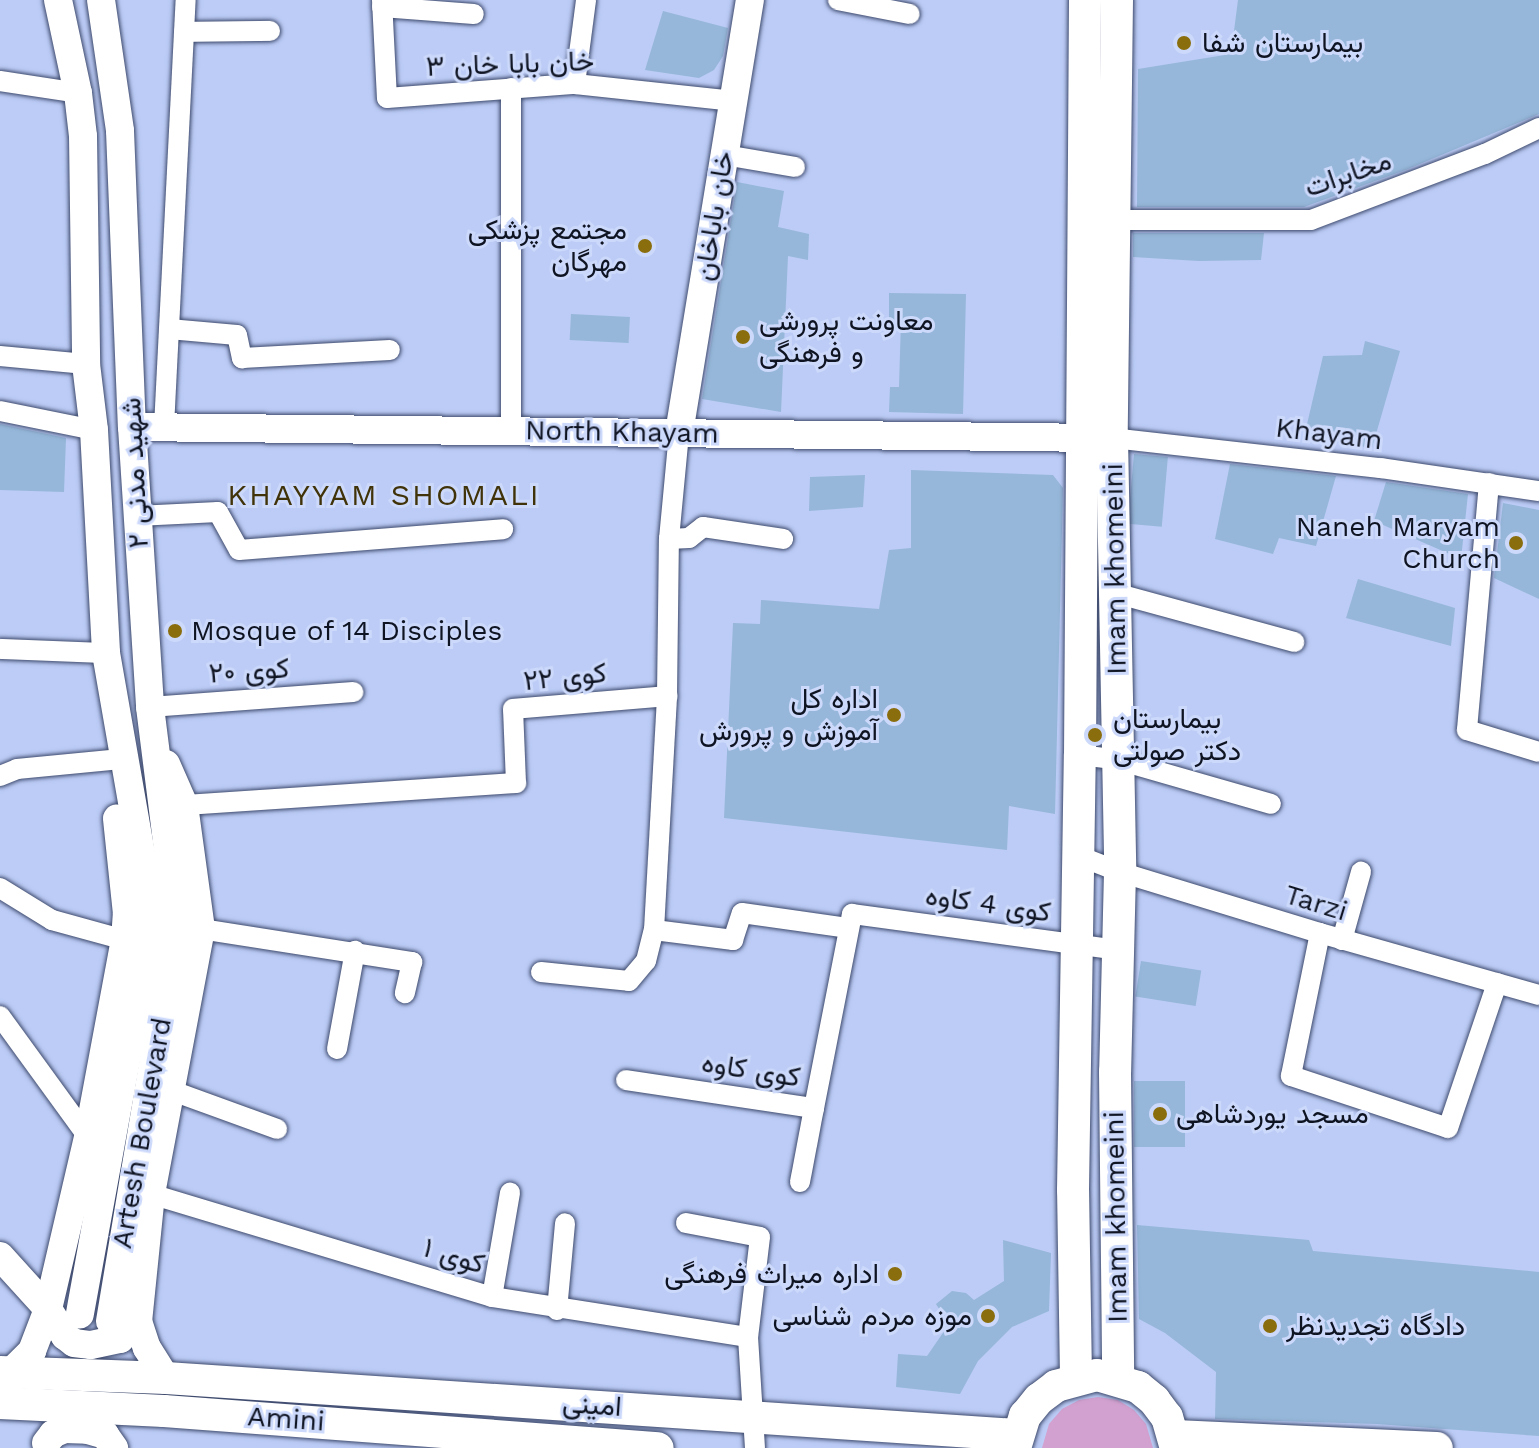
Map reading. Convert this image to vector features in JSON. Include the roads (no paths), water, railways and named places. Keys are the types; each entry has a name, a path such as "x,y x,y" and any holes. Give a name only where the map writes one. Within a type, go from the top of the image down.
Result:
{"main road":[{"name":"شهید مدنی ۲","path":"58,0 78,93 83,136 86,364 94,430 106,653 116,750 152,917 149,942"},
{"name":"شهید مدنی ۲","path":"101,0 120,131 132,427 150,707 177,921 149,942"},
{"name":"خان باباخان","path":"679,433 750,0"},
{"name":"Imam khomeini","path":"1085,0 1097,438 1115,593 1120,872 1117,950 1118,1378"},
{"name":"Imam khomeini","path":"1076,1378 1075,944 1080,755 1097,438 1117,220 1117,0"},
{"name":"North Khayam","path":"132,427 1097,438"},
{"path":"0,1256 74,1343 91,1345 120,1339 201,929 184,805 153,737"},
{"path":"46,1445 37,1418 5,1388 32,1351 48,1309 88,1137 149,942"},
{"name":"Artesh Boulevard","path":"80,1315 149,942"},
{"name":"Artesh Boulevard","path":"124,1321 149,942"},
{"path":"124,1321 147,1348 166,1378"},
{"name":"امینی","path":"5,1388 166,1378 755,1415 1016,1442"},
{"path":"1016,1442 1025,1416 1039,1399 1056,1386 1076,1378 1118,1378 1138,1387 1154,1400 1175,1442 1437,1448"},
{"name":"Amini","path":"5,1388 164,1411 401,1438 658,1448"},
{"path":"46,1445 53,1434 64,1429 88,1430 105,1435 116,1448 121,1435 132,1424 164,1411"}],"street":[{"path":"164,427 186,0"},
{"path":"575,84 586,0"},
{"path":"838,0 910,14"},
{"path":"382,3 474,14"},
{"name":"خان بابا خان ۳","path":"382,3 387,98 575,84 734,101"},
{"path":"184,32 270,31"},
{"path":"0,81 78,93"},
{"path":"511,88 511,431"},
{"name":"مخابرات","path":"1117,220 1311,220 1485,154 1539,128"},
{"path":"725,155 795,167"},
{"path":"169,329 237,335 242,358 390,350"},
{"path":"0,356 86,364"},
{"path":"0,411 94,430"},
{"path":"541,972 629,981 646,961 654,930 667,696 669,539 679,433"},
{"name":"Khayam","path":"1097,438 1539,491"},
{"path":"1489,483 1467,730 1539,752"},
{"path":"137,516 218,512 239,550 503,529"},
{"path":"669,539 689,538 703,527 783,539"},
{"path":"1115,593 1294,642"},
{"path":"0,649 106,653"},
{"name":"کوی ۲۰","path":"150,707 353,692"},
{"name":"کوی ۲۲","path":"184,805 516,783 513,709 667,696"},
{"path":"0,776 17,769 116,750"},
{"path":"1080,755 1118,760 1271,804"},
{"name":"Tarzi","path":"1079,856 1120,872 1342,940 1539,995"},
{"path":"1342,940 1361,872"},
{"path":"0,888 52,920 149,942"},
{"name":"کوی 4 کاوه","path":"654,930 733,940 742,913 851,921 1117,950"},
{"name":"کوی کاوه","path":"626,1080 814,1108 851,921"},
{"path":"201,929 412,962 405,993"},
{"path":"1320,933 1291,1076 1448,1128 1497,983"},
{"path":"337,1049 355,951"},
{"path":"0,1016 88,1137"},
{"path":"170,1090 277,1129"},
{"path":"800,1182 814,1108"},
{"path":"492,1297 510,1193"},
{"name":"کوی ۱","path":"151,1194 492,1297 557,1310 748,1337"},
{"path":"557,1310 565,1223"},
{"path":"686,1223 760,1237 748,1337 755,1448"}],"place":[{"name":"بیمارستان شفا","path":"1184,43"},
{"name":"مجتمع پزشکی مهرگان","path":"645,246"},
{"name":"معاونت پرورشی و فرهنگی","path":"743,337"},
{"name":"Naneh Maryam Church","path":"1516,543"},
{"name":"Mosque of 14 Disciples","path":"175,631"},
{"name":"اداره کل آموزش و پرورش","path":"894,715"},
{"name":"بیمارستان دکتر صولتی","path":"1095,735"},
{"name":"مسجد یوردشاهی","path":"1160,1114"},
{"name":"اداره میراث فرهنگی","path":"895,1274"},
{"name":"موزه مردم شناسی","path":"988,1316"},
{"name":"دادگاه تجدیدنظر","path":"1270,1326"}],"district":[{"name":"KHAYYAM SHOMALI","path":"384,495"}]}
